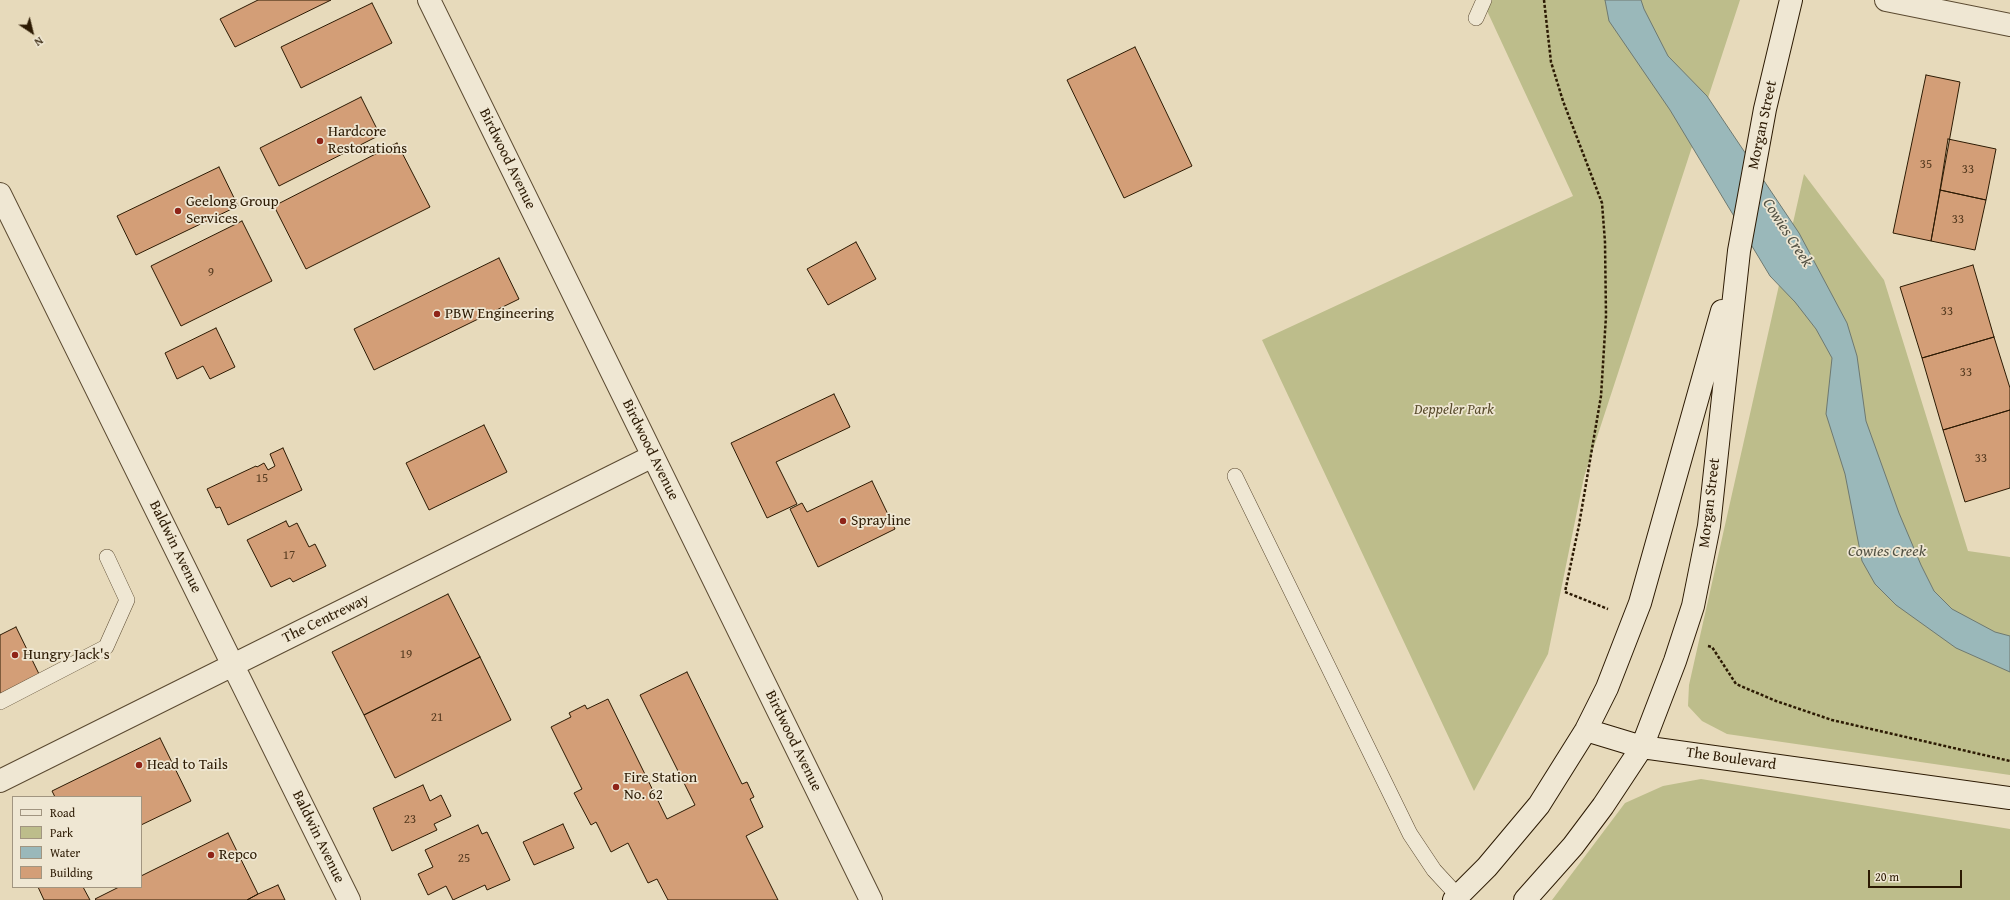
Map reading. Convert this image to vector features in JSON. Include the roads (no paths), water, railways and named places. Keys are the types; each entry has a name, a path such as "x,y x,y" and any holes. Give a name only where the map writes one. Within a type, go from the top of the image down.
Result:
{"street":[{"name":"Birdwood Avenue","path":"429,0 871,900"},
{"name":"Morgan Street","path":"1642,747 1684,637 1693,606 1703,557 1709,526 1739,251 1758,140 1791,0"},
{"path":"1886,0 2010,25"},
{"name":"Baldwin Avenue","path":"0,194 349,900"},
{"name":"Morgan Street","path":"1586,730 1607,688 1635,620 1739,251"},
{"name":"The Centreway","path":"0,781 653,456"},
{"path":"1456,898 1487,868 1525,822 1556,780 1586,730"},
{"name":"The Boulevard","path":"1586,730 1642,747 2010,798"},
{"path":"1525,900 1573,846 1604,806 1642,747"}],"lane":[{"path":"1476,18 1484,0"},
{"path":"1235,476 1410,834 1434,870 1456,898"},
{"path":"0,702 106,647 127,600 107,557"}],"water":[{"name":"Cowies Creek","path":"1605,0 1641,0 1644,9 1668,56 1707,96 1799,233 1847,323 1857,356 1866,421 1899,513 1921,565 1934,591 1952,609 1995,632 2010,636 2010,672 1956,648 1896,605 1875,584 1862,561 1845,474 1826,414 1832,358 1816,329 1795,302 1770,276 1670,110 1609,21"}],"place":[{"name":"Hardcore Restorations","path":"320,141"},
{"name":"Geelong Group Services","path":"178,211"},
{"name":"PBW Engineering","path":"437,314"},
{"name":"Sprayline","path":"843,521"},
{"name":"Hungry Jack's","path":"15,655"},
{"name":"Head to Tails","path":"139,765"},
{"name":"Fire Station No. 62","path":"616,787"},
{"name":"Repco","path":"211,855"}],"park label":[{"name":"Deppeler Park","path":"1454,410"}]}
